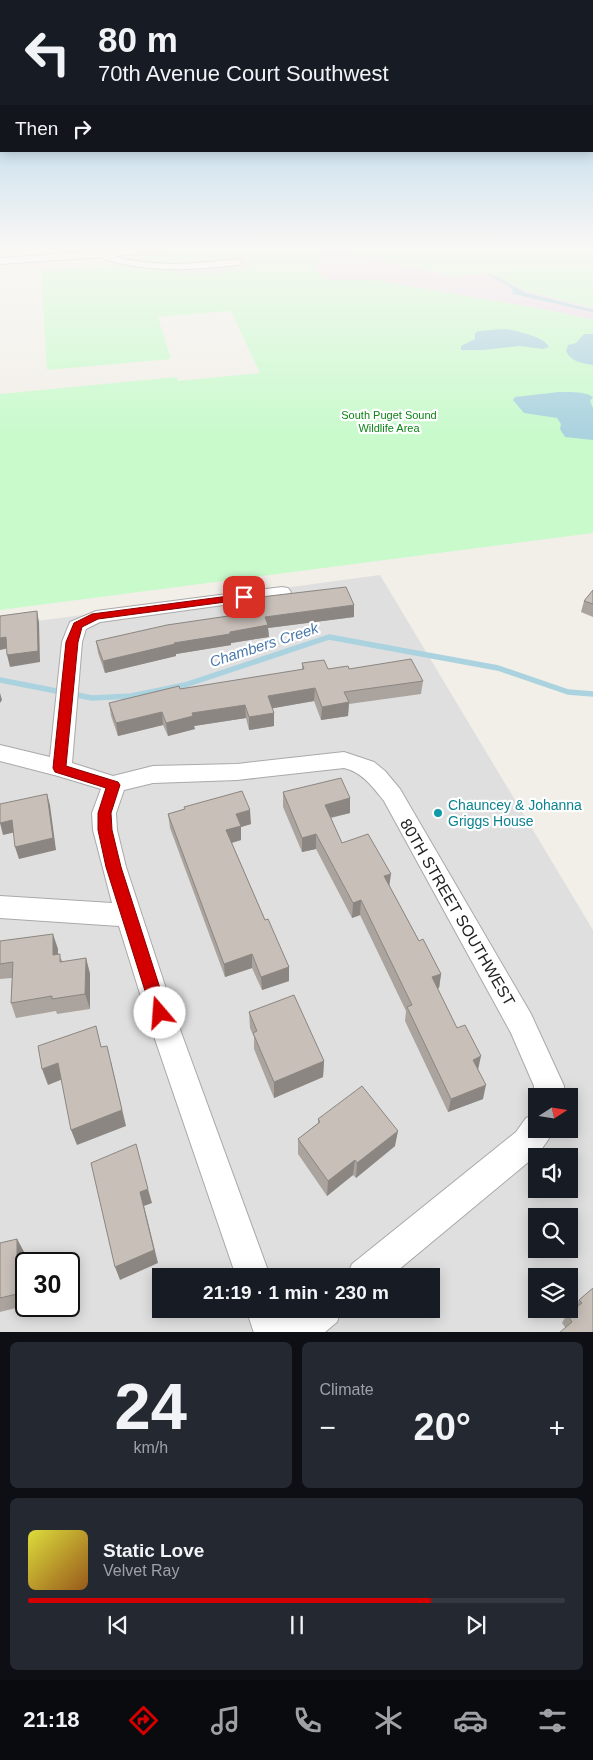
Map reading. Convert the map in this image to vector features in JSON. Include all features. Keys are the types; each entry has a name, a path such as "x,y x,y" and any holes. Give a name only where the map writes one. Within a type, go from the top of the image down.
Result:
{"street":[{"path":"60,768 74,632 83,621 96,616 282,592"},
{"path":"0,753 60,768 114,785 104,813 105,830 114,867 160,1013 250,1268"},
{"name":"80TH STREET SOUTHWEST","path":"114,785 143,775 223,773 344,760 370,769 392,795 521,1024 548,1088"},
{"path":"0,907 128,915"},
{"path":"374,1268 530,1138"},
{"path":"267,1318 272,1332"},
{"path":"290,1332 313,1318"}],"shaded area":[{"path":"549,310 593,310 593,320"},
{"path":"380,575 593,930 593,1332 0,1332 0,626"}],"green space":[{"name":"South Puget Sound Wildlife Area","path":"43,310 549,310 593,320 593,533 0,610 0,394 177,377 178,381 260,373 231,311 158,317 171,359 47,370"}],"water":[{"path":"504,329 536,337 549,347 543,349 519,346 483,350 461,350 461,346 475,339 475,334 478,331"},
{"path":"584,334 593,334 593,365 574,360 566,351 568,345 576,343"},
{"path":"559,392 581,393 593,397 590,401 593,408 593,440 565,437 560,429 561,424 557,418 524,413 513,400 515,397"}],"building":[{"path":"346,587 354,605 265,617 268,625 230,632 230,634 174,643 103,661 96,641 167,625 242,614 238,601"},
{"path":"593,590 593,604 584,601"},
{"path":"37,611 38,651 7,655 6,637 0,638 0,616"},
{"path":"411,659 423,681 344,692 349,702 322,707 315,688 268,696 274,713 249,717 245,705 192,713 193,716 166,723 162,712 116,723 109,703 179,686 180,689 304,669 302,663 324,660 328,669 348,666 349,669"},
{"path":"341,778 350,798 325,805 342,843 368,834 391,874 384,876 419,941 423,939 441,974 432,977 457,1028 465,1025 481,1056 473,1060 486,1085 451,1099 407,1007 412,1005 361,900 353,903 316,834 302,838 283,792"},
{"path":"242,791 250,810 236,814 241,826 226,830 265,920 268,919 289,967 261,977 252,954 224,964 168,814 185,809 184,807"},
{"path":"47,794 53,838 15,847 12,820 0,823 0,804"},
{"path":"53,934 53,955 60,954 60,962 86,958 85,994 52,999 52,996 11,1003 13,962 0,964 0,941"},
{"path":"294,995 324,1061 274,1082 253,1033 257,1031 249,1012"},
{"path":"96,1026 101,1047 107,1046 122,1110 71,1130 58,1063 42,1069 38,1046"},
{"path":"362,1086 398,1131 357,1163 355,1160 328,1181 298,1139 320,1122 318,1119"},
{"path":"136,1144 148,1189 140,1192 154,1250 115,1267 91,1163"},
{"path":"17,1239 17,1252 15,1252 15,1294 0,1298 0,1243"},
{"path":"593,1288 593,1332 560,1332 572,1322 570,1318 578,1318 578,1306 582,1303 579,1300"}],"waterway":[{"name":"Chambers Creek","path":"0,680 92,698 131,696 185,685 329,637 498,668 568,692 593,694"}],"place":[{"name":"Chauncey & Johanna Griggs House","path":"438,813"}],"route":[{"path":"160,1013 128,915 105,830 104,813 114,785 60,768 74,632 83,621 96,616 244,597"}]}
